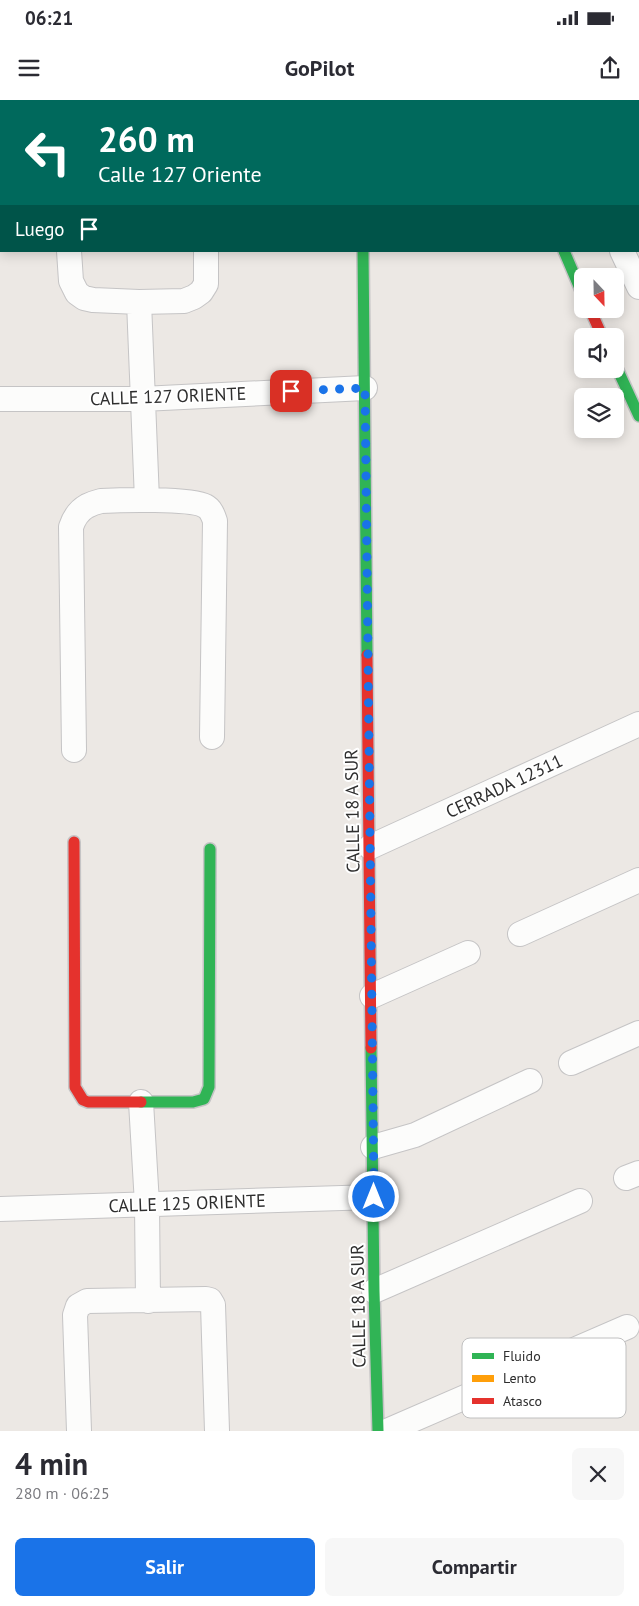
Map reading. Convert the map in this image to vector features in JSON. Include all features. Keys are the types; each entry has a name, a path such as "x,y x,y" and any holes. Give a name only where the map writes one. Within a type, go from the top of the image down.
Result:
{"street":[{"path":"69,252 70,281 77,293 84,298 93,300 139,302 184,301 194,298 206,284 206,252"},
{"name":"CALLE 18 A SUR","path":"363,252 374,1292 378,1431"},
{"path":"564,252 574,274"},
{"path":"622,252 639,287"},
{"path":"139,302 147,500"},
{"path":"621,378 639,416"},
{"name":"CALLE 127 ORIENTE","path":"0,399 142,399 365,388"},
{"path":"74,750 71,527 75,516 86,506 99,501 147,500 201,504 208,507 213,513 215,521 212,737"},
{"name":"CERRADA 12311","path":"370,847 639,724"},
{"path":"74,842 75,1088 83,1100 88,1102 198,1102 204,1099 209,1087 210,849"},
{"path":"520,934 639,880"},
{"path":"372,996 468,953"},
{"path":"571,1063 639,1033"},
{"path":"373,1147 415,1134 530,1081"},
{"path":"141,1102 147,1204 148,1301"},
{"name":"CALLE 125 ORIENTE","path":"0,1209 374,1197"},
{"path":"374,1292 580,1201"},
{"path":"79,1431 75,1315 78,1306 87,1301 148,1301 206,1298 213,1305 217,1431"},
{"path":"602,1338 627,1327"},
{"path":"387,1431 462,1398"}],"traffic: fast":[{"path":"363,252 367,655"},
{"path":"564,252 574,274"},
{"path":"621,378 639,416"},
{"path":"141,1102 193,1102 204,1099 209,1087 210,849"},
{"path":"371,1048 378,1431"}],"traffic: jam":[{"path":"594,318 598,328"},
{"path":"367,655 371,1048"},
{"path":"74,842 75,1087 83,1100 88,1102 141,1102"}],"route":[{"path":"291,391 365,388 374,1197"}]}
